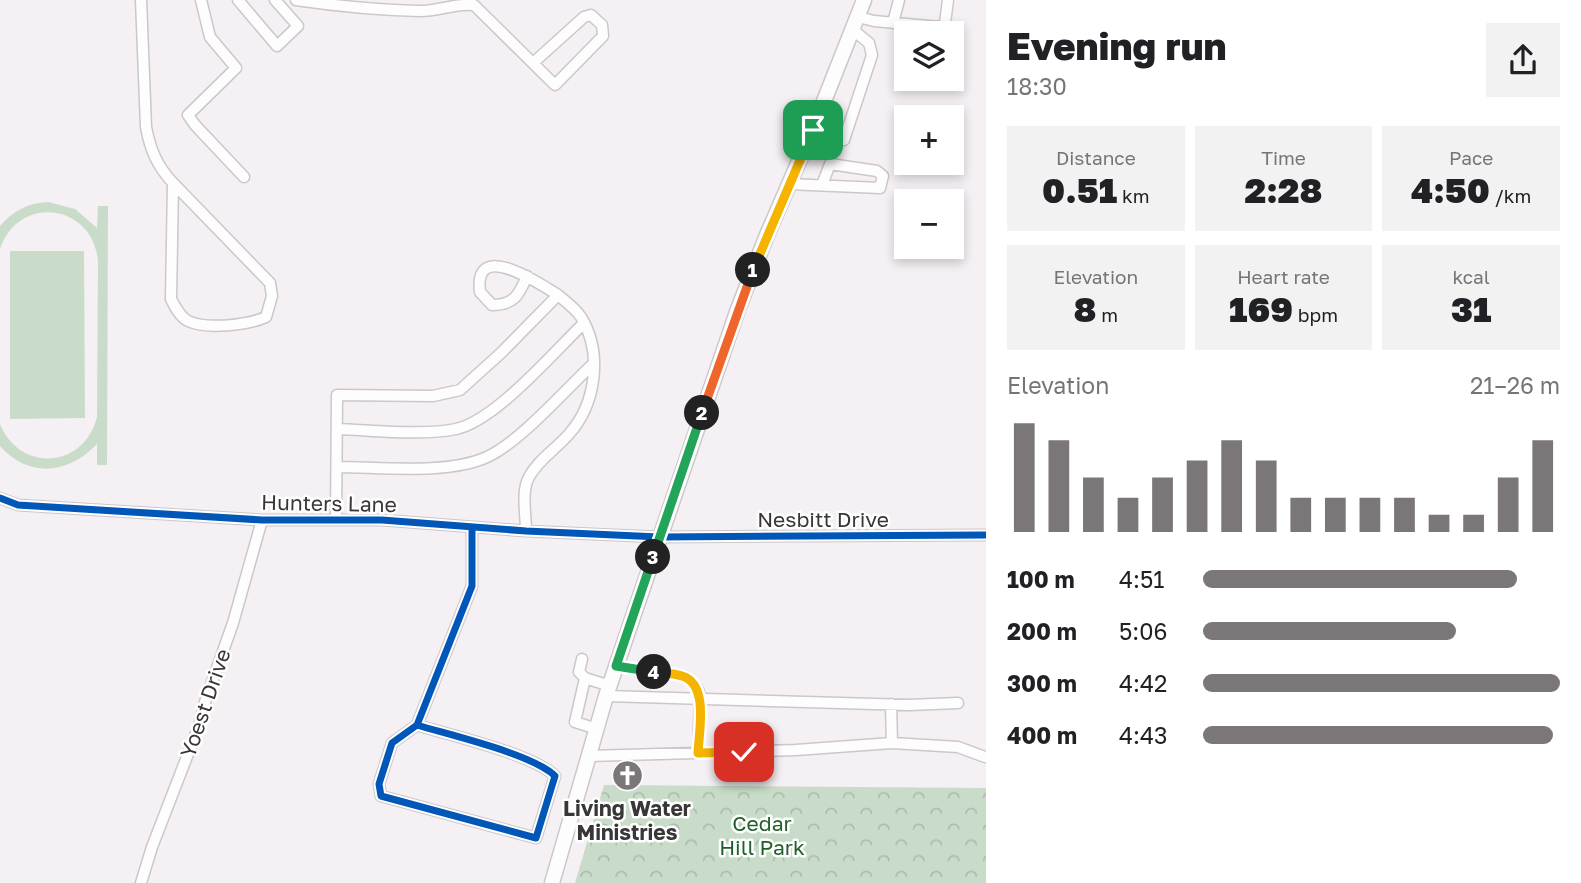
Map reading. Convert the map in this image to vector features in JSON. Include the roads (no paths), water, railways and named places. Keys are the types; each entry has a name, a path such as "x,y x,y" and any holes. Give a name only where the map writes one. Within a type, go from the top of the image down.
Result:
{"main road":[{"path":"552,883 616,666 738,309 864,0"}],"street":[{"path":"141,0 149,146 162,171 270,283 272,296 266,317 237,325 201,325 187,321 177,311 172,299 173,183"},
{"path":"201,0 210,37 236,68 188,115 244,177"},
{"path":"238,0 277,46 298,26 275,0"},
{"path":"296,0 373,9 424,11 463,3 474,5 555,85 603,36 602,25 591,15 584,17 533,63"},
{"path":"893,23 899,0"},
{"path":"855,23 939,27 945,23 948,0"},
{"path":"813,130 844,140 872,55 869,43 855,23"},
{"path":"788,184 822,186 880,188 883,176 877,171 830,164 822,186"},
{"path":"526,531 527,480 570,433 587,408 592,388 593,364 584,323 571,305 558,295 527,276 502,266 483,271 480,277 480,292 492,304 505,305 521,291 527,276"},
{"path":"337,520 337,395 433,396 460,390 558,295"},
{"path":"337,429 433,431 455,429 474,423 494,410 584,323"},
{"path":"337,467 450,467 488,457 508,445 593,364"},
{"name":"Hunters Lane","path":"0,498 18,505 262,520 382,520 526,531 659,537"},
{"name":"Yoest Drive","path":"141,883 152,847 200,723 233,623 262,520"},
{"path":"416,725 500,750 547,768 555,776 537,838 381,796 379,784 393,743 416,725 472,586 472,527"},
{"name":"Nesbitt Drive","path":"659,537 986,535"},
{"path":"582,659 579,672 608,691 891,704 958,703"},
{"path":"616,666 684,676 692,682 700,697 698,753"},
{"path":"585,678 575,722 597,729"},
{"path":"891,704 892,743"},
{"path":"589,756 796,750 892,743 958,747 985,757"}],"place":[{"name":"Living Water Ministries","path":"627,776"}],"park label":[{"name":"Cedar Hill Park","path":"762,835"}]}
